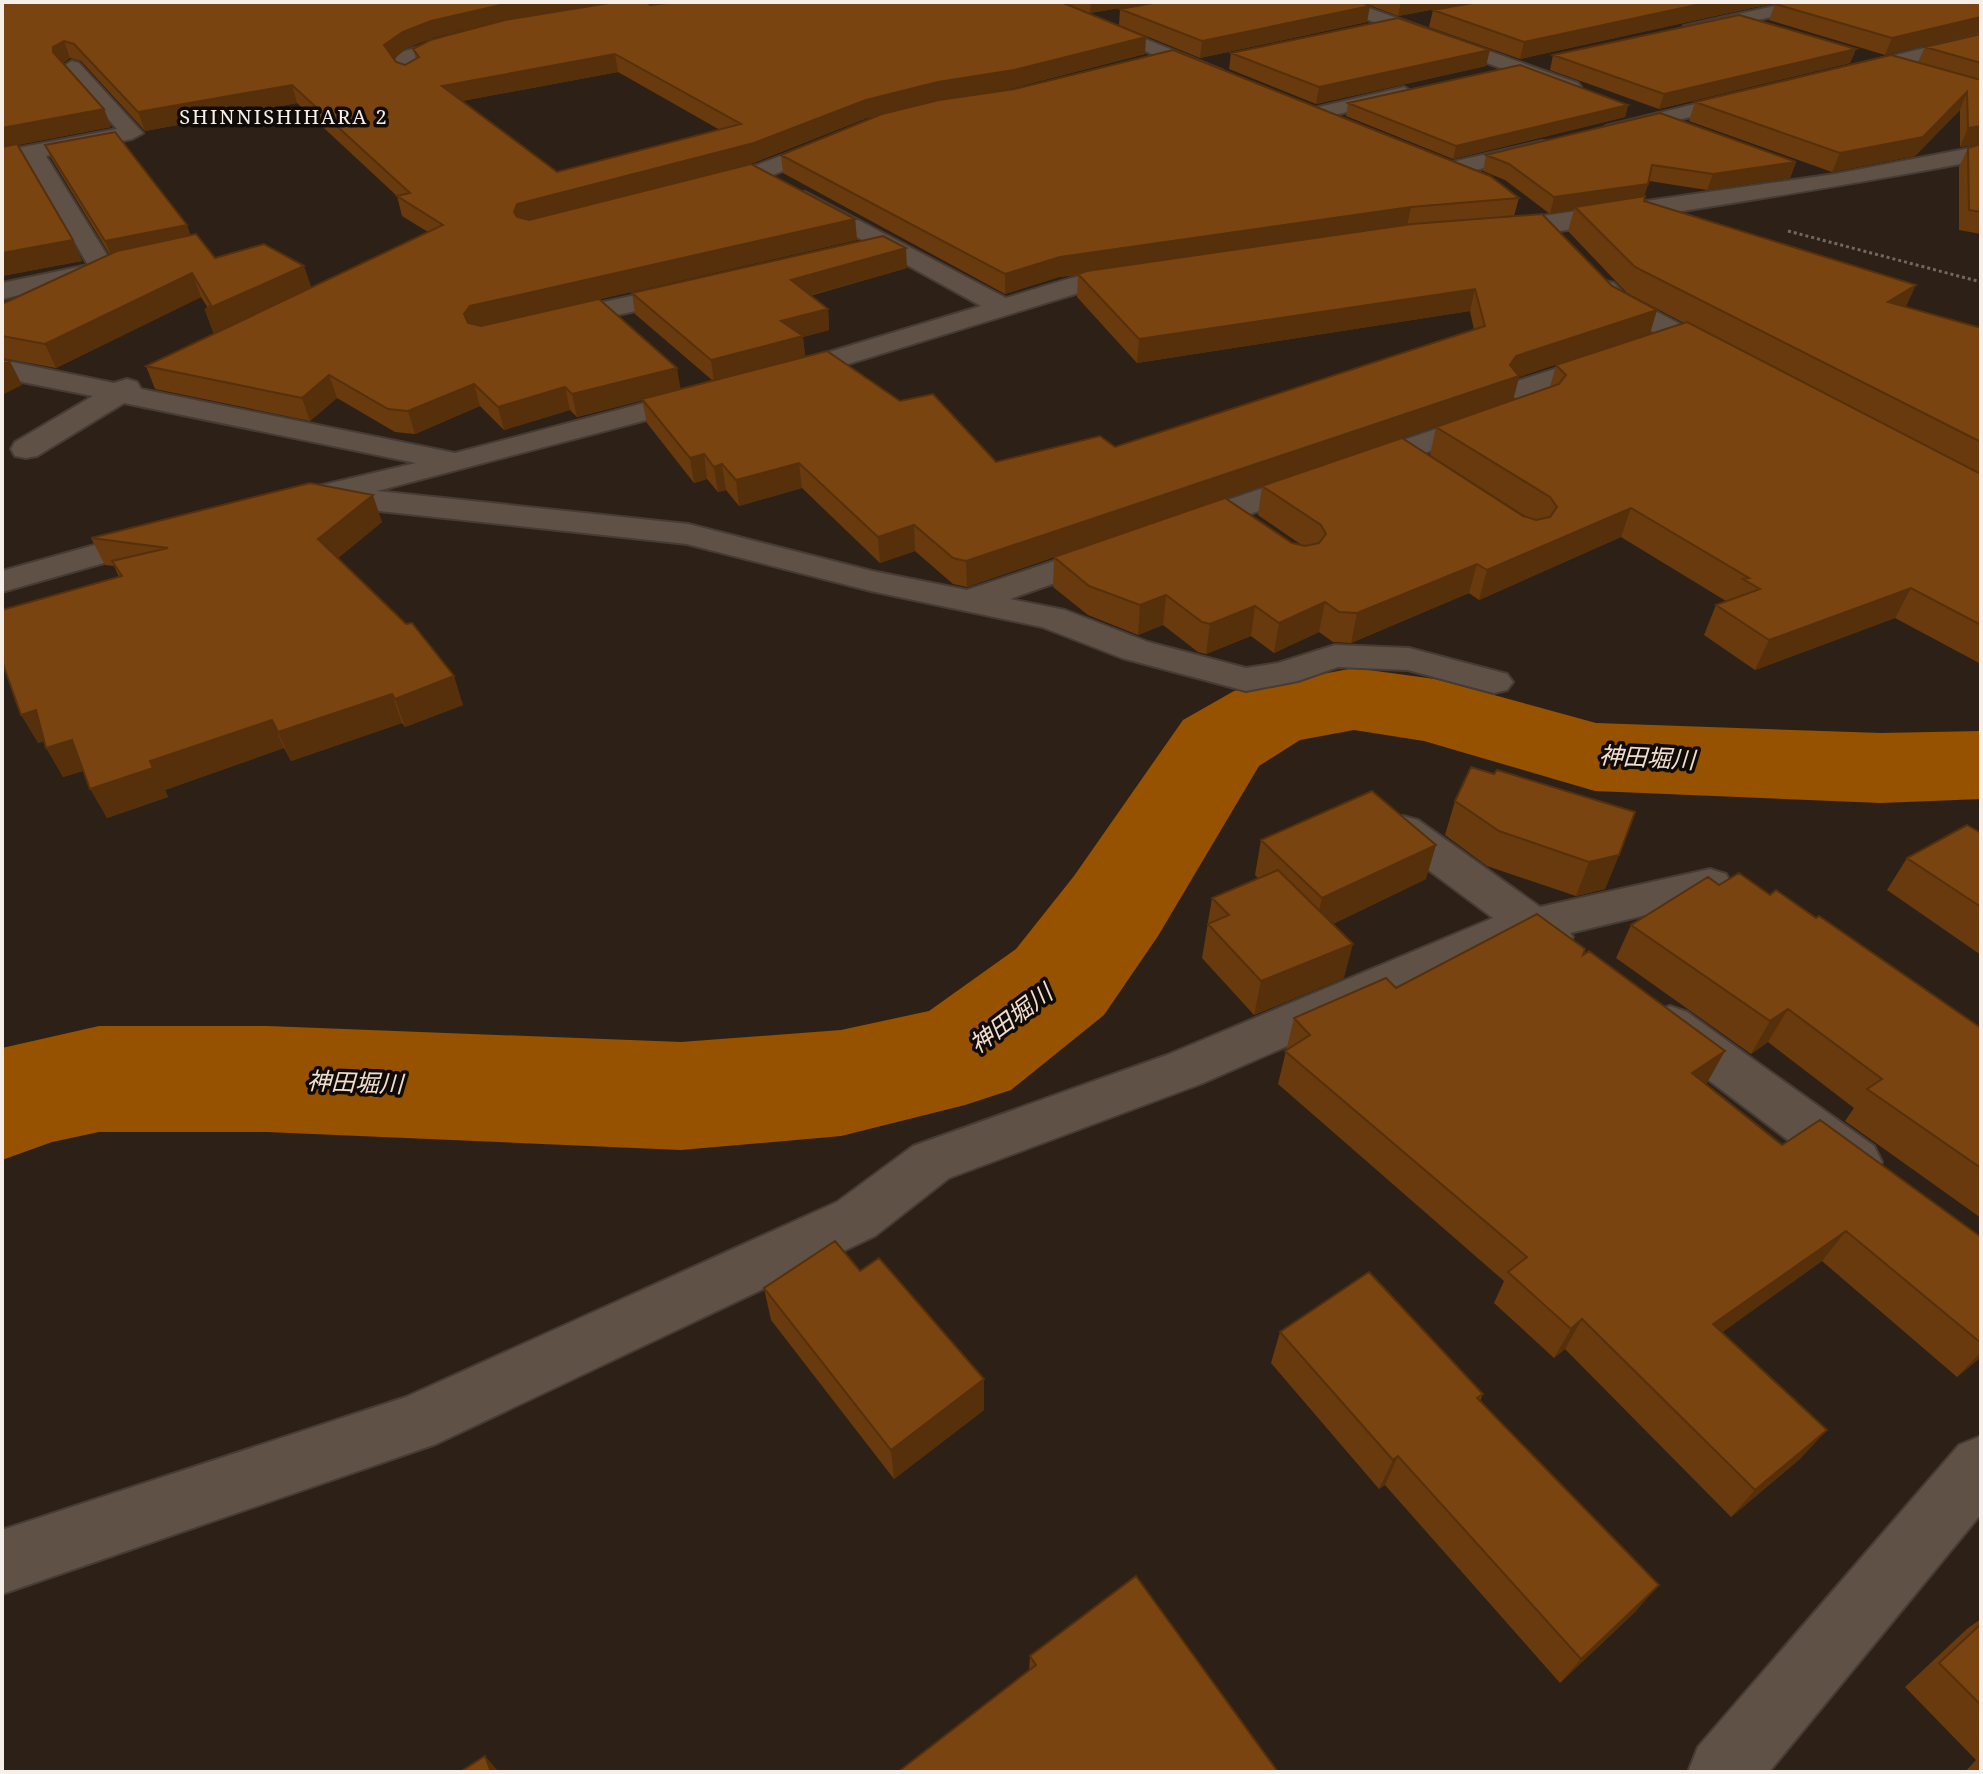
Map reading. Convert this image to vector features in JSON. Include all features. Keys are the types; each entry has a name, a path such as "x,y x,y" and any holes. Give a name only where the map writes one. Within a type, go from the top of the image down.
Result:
{"street":[{"path":"1039,2 1241,85"},
{"path":"1336,2 1587,93"},
{"path":"1674,33 1816,2"},
{"path":"1694,6 1779,33"},
{"path":"1087,22 1116,17"},
{"path":"1367,31 1428,19"},
{"path":"410,74 402,63 408,56 494,33"},
{"path":"1822,79 1981,40"},
{"path":"1852,55 1924,76"},
{"path":"1142,64 1171,57"},
{"path":"1489,74 1552,59"},
{"path":"1198,67 1229,61"},
{"path":"2,158 132,133 72,67"},
{"path":"1313,114 1430,87"},
{"path":"1598,134 1777,90"},
{"path":"1284,102 1354,131"},
{"path":"1629,109 1686,130"},
{"path":"683,192 757,172 861,131"},
{"path":"1451,169 1569,141"},
{"path":"33,152 103,269"},
{"path":"1468,231 1544,225 1829,181 1981,153"},
{"path":"1423,158 1495,187"},
{"path":"1786,166 1829,181"},
{"path":"757,172 1004,308"},
{"path":"1520,206 1565,247"},
{"path":"855,251 885,244"},
{"path":"2,291 146,260"},
{"path":"1585,268 1616,301 1736,364"},
{"path":"751,383 854,356 1081,284 1171,270"},
{"path":"532,326 722,283"},
{"path":"608,307 630,327"},
{"path":"969,601 1226,512 1412,460 1540,403 1521,389 1681,335"},
{"path":"2,369 457,462"},
{"path":"26,449 114,394 155,375"},
{"path":"262,510 714,393 685,376"},
{"path":"320,495 688,534 871,581 1052,618 1135,650 1246,680 1285,673 1335,656 1409,659 1494,682"},
{"path":"1226,512 1264,537"},
{"path":"2,582 175,533"},
{"path":"1403,830 1585,963"},
{"path":"2,1562 415,1423 856,1219 931,1162 1185,1069 1506,931 1710,885"},
{"path":"1636,1000 1891,1188"},
{"path":"1723,1772 1981,1466"}],"path":[{"path":"1787,231 1981,282"}],"building":[{"path":"2,2 513,2 431,21 403,32 384,45 396,62 405,65 419,57 413,49 430,40 505,20 615,2 647,2 650,5 676,2 1061,2 1146,37 1014,70 938,82 866,100 754,143 517,204 514,212 517,217 529,220 751,164 855,219 470,306 464,314 468,323 481,326 599,299 677,368 572,394 565,387 498,407 474,384 408,411 388,409 329,375 302,398 146,366 443,225 397,196 410,193 292,85 138,112 74,44 64,41 53,47 53,52 104,109 2,128","holes":["615,54 741,124 557,172 442,86"]},
{"path":"1158,2 1361,2 1370,6 1202,41 1120,9"},
{"path":"1478,2 1710,2 1524,42 1433,10"},
{"path":"1981,2 1981,17 1892,38 1775,4"},
{"path":"1739,15 1856,49 1664,94 1553,55"},
{"path":"1398,18 1490,50 1319,87 1231,53"},
{"path":"1981,34 1981,63 1925,47"},
{"path":"1173,50 1490,176 1519,198 1411,207 1060,257 1005,274 781,155 882,114 939,100 1015,89"},
{"path":"1891,55 1981,80 1981,126 1968,128 1967,92 1923,137 1840,153 1695,102"},
{"path":"1520,65 1628,105 1456,146 1348,103"},
{"path":"1660,113 1796,162 1713,174 1652,165 1648,184 1554,197 1509,164 1486,155"},
{"path":"115,132 187,225 105,241 45,145"},
{"path":"17,144 73,240 2,253 2,147"},
{"path":"1981,144 1981,212 1969,210 1968,148"},
{"path":"1645,196 1644,201 1916,285 1888,302 1981,328 1981,442 1635,267 1575,207"},
{"path":"1542,214 1612,286 1657,310 1516,356 1510,365 1519,376 966,561 953,558 914,525 878,537 799,463 736,480 722,464 714,467 704,454 690,458 642,399 827,351 900,401 933,394 996,462 1100,436 1115,447 1485,326 1475,289 1139,339 1078,274 1412,224"},
{"path":"196,234 215,258 264,244 304,266 205,310 211,305 192,273 45,344 2,336 2,304 117,251"},
{"path":"883,236 906,248 791,280 828,309 781,321 803,336 711,360 632,293"},
{"path":"1687,322 1981,474 1981,625 1911,588 1769,640 1716,605 1760,589 1743,579 1749,578 1631,508 1487,570 1477,564 1357,613 1339,612 1325,602 1279,623 1255,606 1210,624 1202,622 1166,595 1140,605 1089,586 1054,557 1225,498 1292,543 1305,546 1319,543 1326,534 1321,525 1262,486 1402,438 1523,516 1536,520 1550,517 1557,507 1550,497 1436,427 1559,384 1566,375 1556,365"},
{"path":"310,483 373,495 318,539 406,624 412,623 454,676 395,699 392,694 278,732 272,720 150,761 153,768 90,789 72,740 46,748 36,710 21,715 2,661 2,610 122,576 112,561 168,548 91,538"},
{"path":"1471,767 1494,774 1497,770 1635,812 1619,855 1589,862 1499,831 1455,801"},
{"path":"1372,791 1436,845 1322,898 1261,840"},
{"path":"1967,825 1981,833 1981,907 1907,858"},
{"path":"1278,870 1353,944 1261,981 1208,924 1229,915 1212,898"},
{"path":"1739,873 1770,895 1776,890 1816,918 1819,916 1981,1028 1981,1168 1867,1089 1882,1079 1788,1009 1770,1021 1631,925 1708,877 1719,885"},
{"path":"1537,914 1585,949 1583,955 1589,951 1725,1051 1692,1073 1782,1145 1820,1120 1981,1237 1981,1343 1846,1231 1713,1324 1827,1430 1755,1490 1582,1319 1571,1329 1508,1272 1527,1257 1285,1051 1310,1035 1294,1018 1386,978 1396,988"},
{"path":"835,1241 860,1271 879,1258 984,1379 891,1450 764,1288"},
{"path":"1369,1272 1483,1394 1477,1398 1659,1585 1581,1659 1398,1456 1393,1460 1280,1332"},
{"path":"1136,1576 1278,1772 898,1772 1036,1665 1030,1656"},
{"path":"1981,1624 1981,1705 1939,1663"},
{"path":"485,1756 491,1772 460,1772"}],"waterway":[{"name":"神田堀川","path":"2,1106 17,1097 99,1079 267,1079 681,1096 841,1083 965,1054 1060,982 1116,906 1220,744 1270,714 1354,699 1435,711 1595,757 1881,768 1981,765"}],"district":[{"name":"SHINNISHIHARA 2","path":"284,117"}]}
